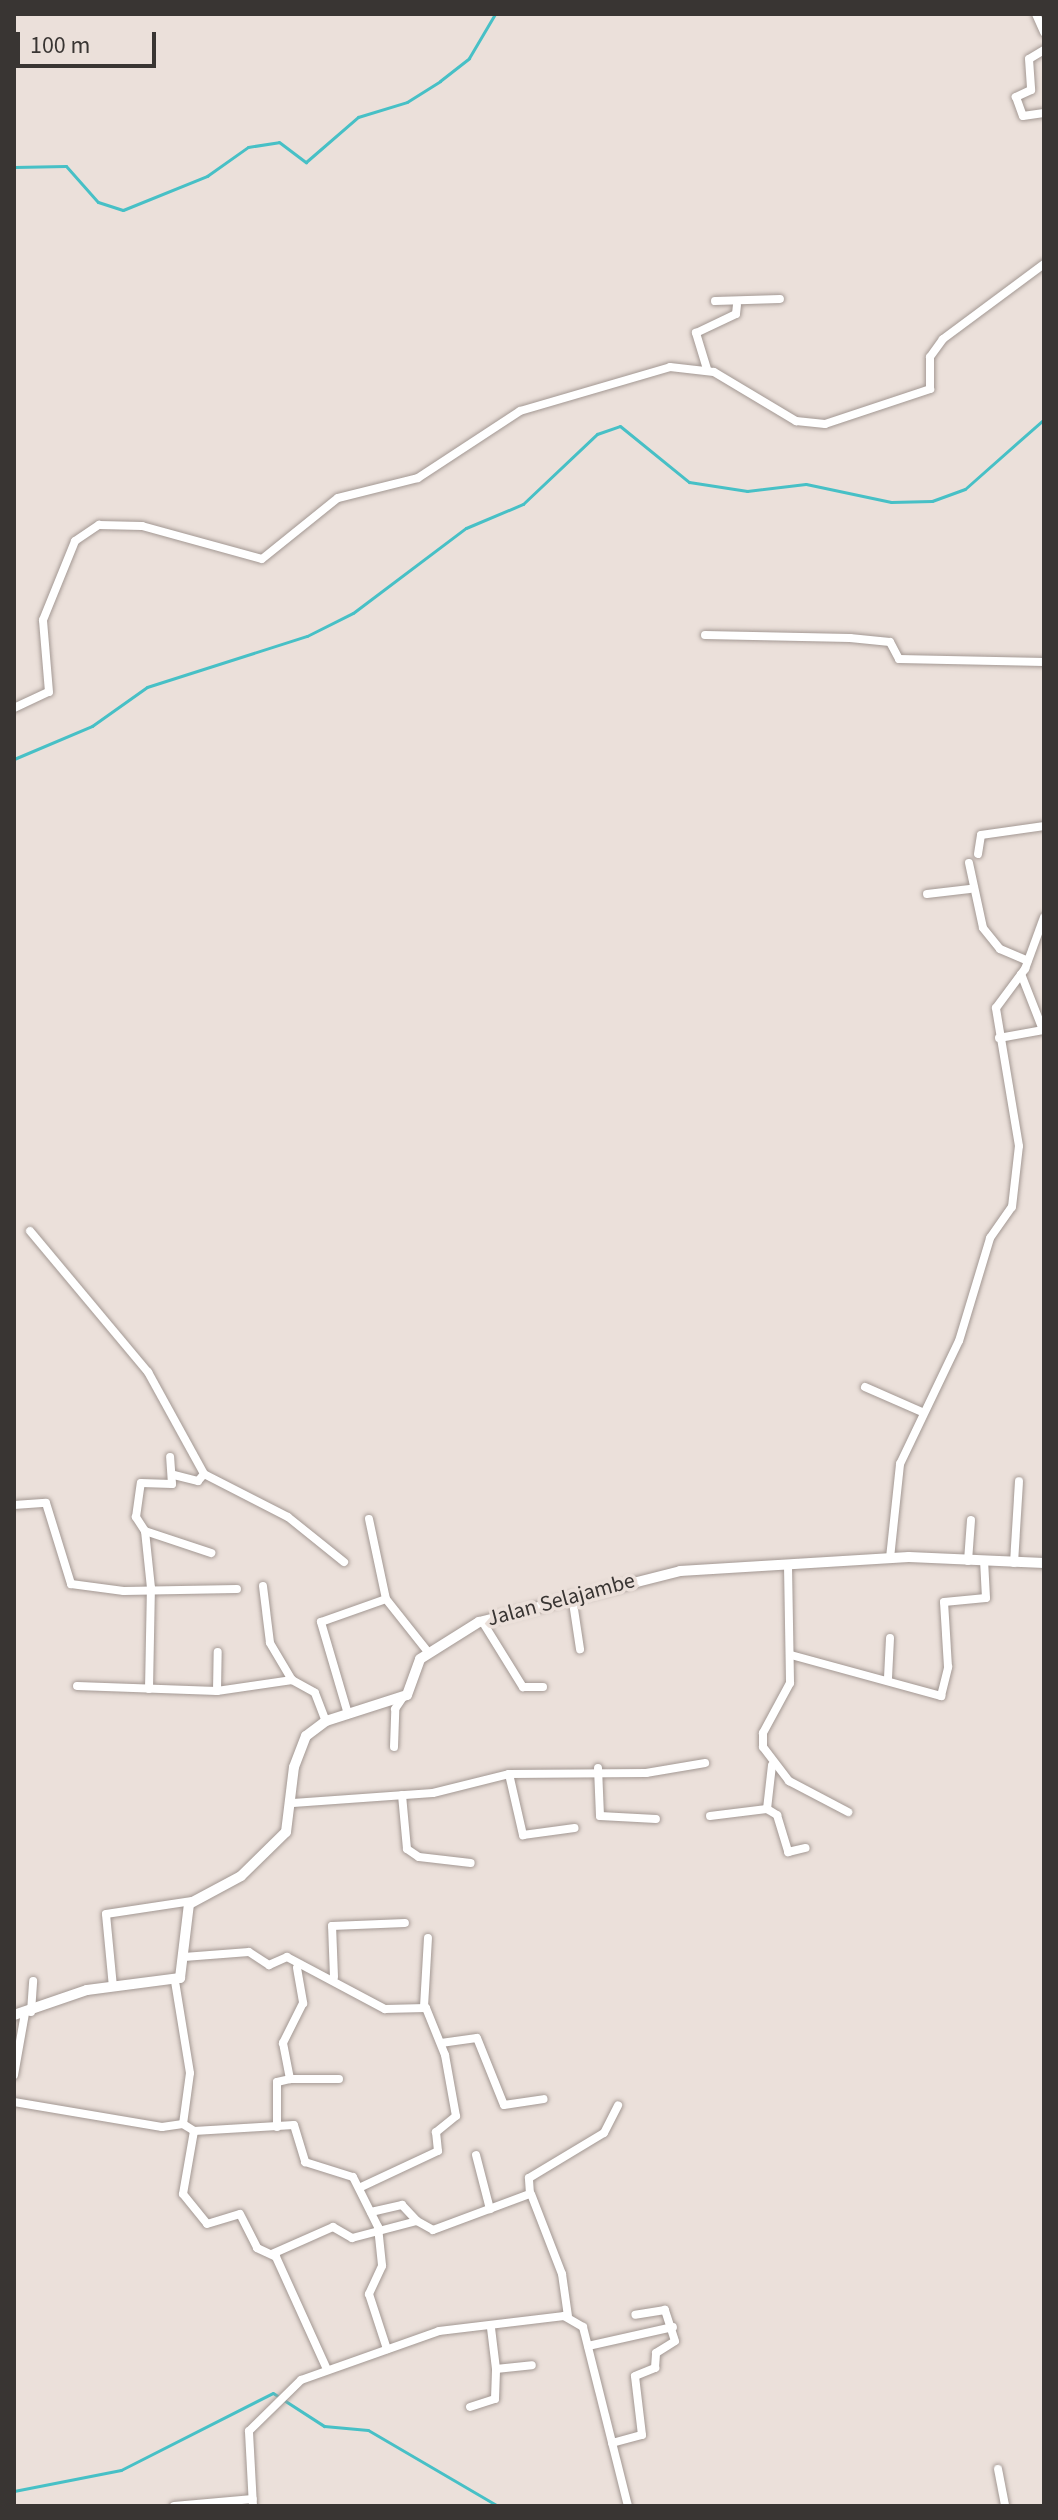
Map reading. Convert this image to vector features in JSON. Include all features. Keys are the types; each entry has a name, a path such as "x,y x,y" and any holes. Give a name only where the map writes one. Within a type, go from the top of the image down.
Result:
{"street":[{"path":"1036,14 1044,32"},
{"path":"1044,50 1029,59 1031,90 1016,97 1023,116 1044,113"},
{"path":"14,708 50,688 41,628 68,553 84,532 128,524 262,559 338,498 418,478 520,411 660,369 707,369 796,421 825,424 930,389 930,357 943,339 1044,264"},
{"path":"715,301 737,305 780,299"},
{"path":"707,369 696,333 735,314 737,305"},
{"path":"705,635 890,642 899,659 1044,662"},
{"path":"978,854 981,835 1044,826"},
{"path":"969,863 970,889 992,942 1028,961"},
{"path":"927,894 970,889"},
{"path":"890,1558 891,1497 922,1412 959,1341 990,1238 1012,1207 1019,1146 999,1038 997,1002 1021,974 1044,917"},
{"path":"999,1038 1043,1030 1021,974"},
{"path":"30,1231 148,1372 204,1474 288,1517 344,1562"},
{"path":"865,1387 922,1412"},
{"path":"170,1457 174,1475 171,1485 139,1486 136,1523 145,1531 211,1553"},
{"path":"174,1475 198,1481 204,1474"},
{"path":"1014,1563 1019,1481"},
{"path":"14,1505 46,1503 68,1582 124,1591 151,1588 237,1589"},
{"path":"369,1519 386,1599 428,1652 395,1709 394,1747"},
{"path":"968,1561 971,1520"},
{"path":"145,1531 151,1588 149,1689"},
{"name":"Jalan Selajambe","path":"428,1652 482,1621 572,1595 669,1573 890,1558 1044,1563"},
{"path":"791,1655 888,1678 941,1696 948,1667 944,1602 986,1598 984,1562"},
{"path":"767,1809 772,1765 762,1737 788,1697 791,1655 788,1566"},
{"path":"263,1586 270,1643 292,1680 315,1693 326,1721"},
{"path":"572,1595 580,1649"},
{"path":"348,1714 321,1622 386,1599"},
{"path":"482,1621 523,1687 543,1687"},
{"path":"888,1678 890,1638"},
{"path":"217,1691 218,1652"},
{"path":"77,1686 217,1691 292,1680"},
{"path":"113,1987 106,1914 192,1901 273,1848 288,1829 297,1754 326,1721 403,1697"},
{"path":"293,1803 402,1795 509,1774 598,1768 646,1773 705,1763"},
{"path":"772,1765 804,1791 848,1812"},
{"path":"598,1768 600,1816 656,1819"},
{"path":"509,1774 523,1835 575,1828"},
{"path":"402,1795 407,1849 419,1857 471,1863"},
{"path":"710,1816 767,1809 779,1817 788,1852 806,1848"},
{"path":"183,2124 190,2073 175,1981 184,1957 192,1901"},
{"path":"334,1977 339,1963 330,1928 405,1923"},
{"path":"359,2188 440,2148 436,2132 457,2113 441,2043 424,2007 428,1938"},
{"path":"184,1957 249,1952 269,1965 287,1957 297,1968 303,2003 283,2043 290,2079"},
{"path":"297,1968 334,1977 385,2009 424,2007"},
{"path":"14,2075 23,2013 33,1981"},
{"path":"23,2013 113,1987 175,1981"},
{"path":"441,2043 477,2038 504,2105 544,2099"},
{"path":"277,2127 277,2082 339,2079"},
{"path":"14,2102 167,2128 183,2124 194,2131 297,2126 305,2162 351,2175 378,2227 382,2264 369,2294 387,2349"},
{"path":"568,2316 562,2274 531,2194 529,2178 604,2133 618,2105"},
{"path":"194,2131 183,2194 207,2224 240,2214 257,2248 272,2254 296,2291 326,2367"},
{"path":"476,2155 490,2209"},
{"path":"371,2212 402,2205 417,2221 433,2230 531,2194"},
{"path":"272,2254 329,2228 352,2238 378,2227 417,2221"},
{"path":"612,2443 644,2432 635,2376 655,2368 660,2350 674,2346 673,2327 665,2310 635,2315"},
{"path":"174,2506 253,2502 249,2431 287,2390 326,2367 439,2331 491,2328 568,2316 580,2322 588,2346 628,2506"},
{"path":"588,2346 673,2327"},
{"path":"470,2407 495,2399 496,2369 491,2328"},
{"path":"496,2369 532,2365"},
{"path":"998,2469 1005,2506"}],"waterway":[{"path":"14,167 66,166 98,202 123,210 207,176 248,147 279,142 306,162 358,117 407,102 440,81 469,58 495,14"},
{"path":"14,759 92,726 147,687 307,636 353,613 466,528 523,504 597,434 620,426 689,482 747,491 806,484 891,502 932,501 965,489 1044,419"},
{"path":"14,2491 121,2470 273,2393 324,2426 368,2430 498,2506"}]}
